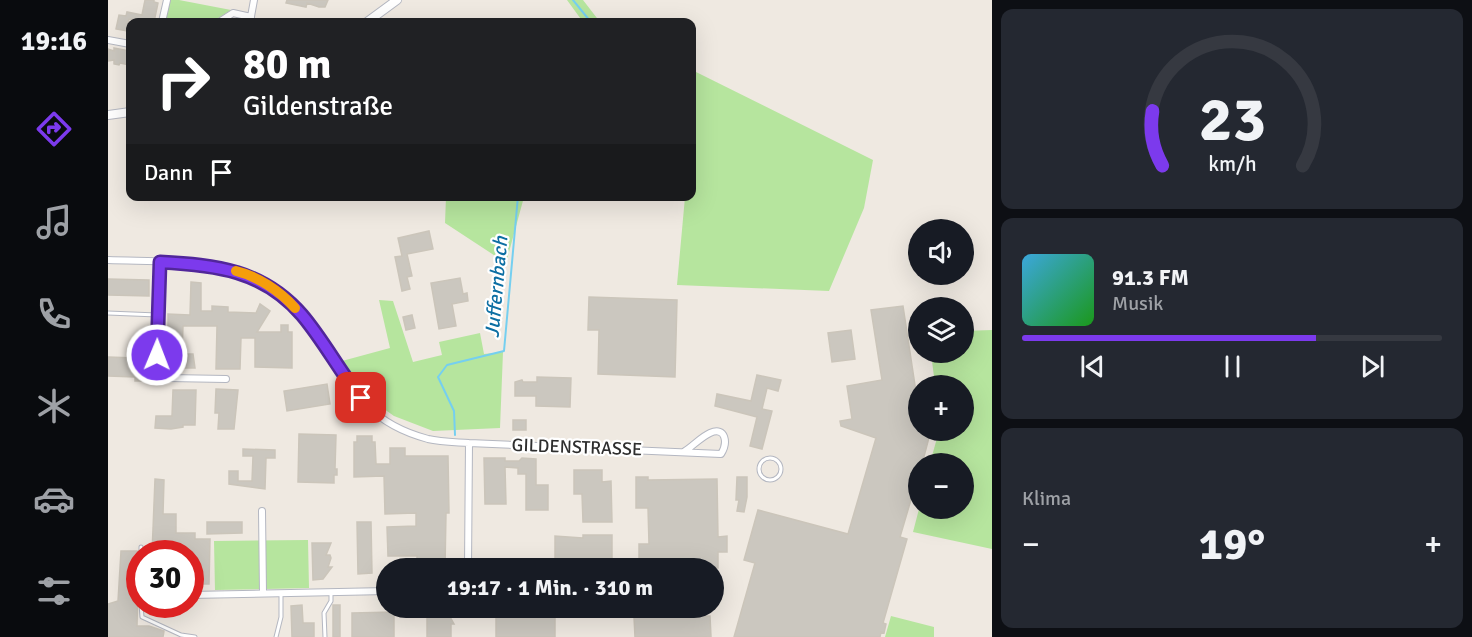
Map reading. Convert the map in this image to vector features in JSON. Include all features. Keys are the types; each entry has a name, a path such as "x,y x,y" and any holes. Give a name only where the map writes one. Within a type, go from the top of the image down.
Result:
{"street":[{"path":"163,18 167,0"},
{"path":"250,18 254,0"},
{"path":"373,18 398,0"},
{"path":"225,18 233,13 245,18"},
{"path":"108,40 126,43"},
{"path":"108,115 126,113"},
{"name":"GILDENSTRASSE","path":"108,260 224,268 260,280 282,296 303,317 369,408 387,422 430,440 721,454 726,447 726,440 718,432 711,432 685,451"},
{"path":"160,262 157,373 169,378 226,379"},
{"path":"468,558 469,443"},
{"path":"262,511 263,593"},
{"path":"204,595 376,591"}],"lane":[{"path":"108,313 158,315"},
{"path":"147,376 157,373"},
{"path":"771,458 779,463 781,471 775,479 768,480 760,474 759,465 764,459 771,458"},
{"path":"325,637 324,613 331,601 331,592"},
{"path":"276,637 281,616 281,593"},
{"path":"146,618 181,635 195,637"}],"green space":[{"path":"170,0 231,10 218,18 166,18"},
{"path":"567,0 583,0 597,18 580,18"},
{"path":"696,72 873,160 864,208 829,291 677,285 685,201 696,201"},
{"path":"446,201 523,201 506,263 445,223"},
{"path":"379,300 393,301 413,362 442,355 439,342 480,333 484,354 503,352 500,428 433,431 394,416 377,404 358,384 342,361 390,348"},
{"path":"992,330 992,549 913,532 916,519 974,519 974,453 933,453 936,441 974,441 974,375 934,375 932,363 974,363 974,331"},
{"path":"308,540 309,588 215,590 214,541"},
{"path":"891,616 934,627 934,637 885,637"}],"building":[{"path":"145,0 154,0 158,3 155,18 126,18 126,31 116,29 119,15 126,16 127,12 142,15"},
{"path":"287,0 328,0 325,7 307,3 306,7 286,3"},
{"path":"114,48 126,50 126,64 114,64 114,60 108,61 108,49 114,51"},
{"path":"429,231 433,249 407,254 412,276 407,277 410,289 402,291 395,257 402,256 398,238"},
{"path":"460,278 463,294 467,293 468,301 452,304 456,326 439,329 431,283"},
{"path":"108,279 149,280 149,296 108,295"},
{"path":"191,282 201,283 201,311 212,311 212,306 228,307 228,312 256,313 260,304 270,311 257,332 281,332 281,325 288,325 288,332 292,332 292,368 255,367 255,338 241,338 240,369 216,369 217,326 183,326 182,354 193,354 195,368 166,368 168,314 190,315"},
{"path":"589,297 677,300 675,377 598,374 599,330 588,330"},
{"path":"903,306 908,339 908,363 912,363 913,375 908,375 908,441 928,441 925,453 908,453 908,510 900,537 907,539 883,623 886,624 884,633 881,632 880,637 734,637 755,563 744,560 758,510 848,534 876,438 841,426 840,421 852,419 847,386 882,380 871,310"},
{"path":"412,315 415,328 406,330 403,317"},
{"path":"851,330 855,359 832,362 828,333"},
{"path":"108,357 135,358 135,373 141,373 141,381 135,381 135,377 108,376"},
{"path":"757,375 781,380 778,391 767,388 762,409 772,411 762,449 750,446 757,417 715,406 717,394 751,401"},
{"path":"537,377 571,378 570,407 536,406 536,396 515,396 515,382 522,380 523,382 537,382"},
{"path":"327,384 330,404 287,411 284,391"},
{"path":"216,389 238,390 234,429 218,429 219,413 215,413"},
{"path":"173,390 196,390 195,425 183,425 183,427 171,429 155,428 156,416 172,416"},
{"path":"513,420 526,420 526,430 513,430"},
{"path":"299,434 336,435 335,469 337,469 337,475 334,475 334,483 298,482"},
{"path":"357,436 372,436 372,442 375,442 376,464 390,464 390,448 405,448 405,456 448,456 449,513 446,513 445,558 388,556 387,527 416,526 416,513 385,514 384,476 354,477 354,442 357,442"},
{"path":"243,449 275,450 275,458 266,458 265,489 229,484 229,471 238,471 238,481 252,481 253,456 243,456"},
{"path":"484,458 505,458 505,461 519,461 522,458 536,459 536,485 548,485 548,510 526,510 526,474 518,474 518,468 505,467 506,504 485,504"},
{"path":"574,470 602,470 602,482 611,481 612,522 583,522 582,494 574,494"},
{"path":"636,477 648,477 648,480 717,479 718,537 727,536 727,552 718,552 718,558 639,558 639,544 649,544 648,508 636,508"},
{"path":"737,477 747,477 744,512 737,511 739,500 736,500"},
{"path":"155,479 164,480 163,514 176,514 176,533 195,533 195,539 210,539 209,584 204,584 204,540 153,540"},
{"path":"207,522 242,522 242,533 207,534"},
{"path":"357,522 371,522 372,573 358,574"},
{"path":"583,535 612,535 612,558 555,558 555,536 583,538"},
{"path":"312,543 331,543 326,555 330,555 331,558 328,567 332,567 323,579 313,580"},
{"path":"121,551 126,551 126,618 137,618 137,626 149,626 164,631 163,637 108,637 108,604 118,601"},
{"path":"302,605 303,623 314,623 314,637 292,637 291,606"},
{"path":"333,605 340,605 340,637 333,637"},
{"path":"376,612 376,618 394,618 394,637 352,637 352,613"},
{"path":"427,618 451,618 454,624 451,624 451,637 427,637"},
{"path":"496,618 555,618 555,637 496,637"},
{"path":"634,618 710,618 711,637 635,637"}],"waterway":[{"name":"Juffernbach","path":"573,0 588,18"},
{"name":"Juffernbach","path":"455,435 454,411 438,377 447,365 504,351 518,201"}],"slow traffic":[{"path":"236,271 260,280 295,308"}],"route":[{"path":"157,355 160,262 224,268 260,280 292,304 361,398"}]}
